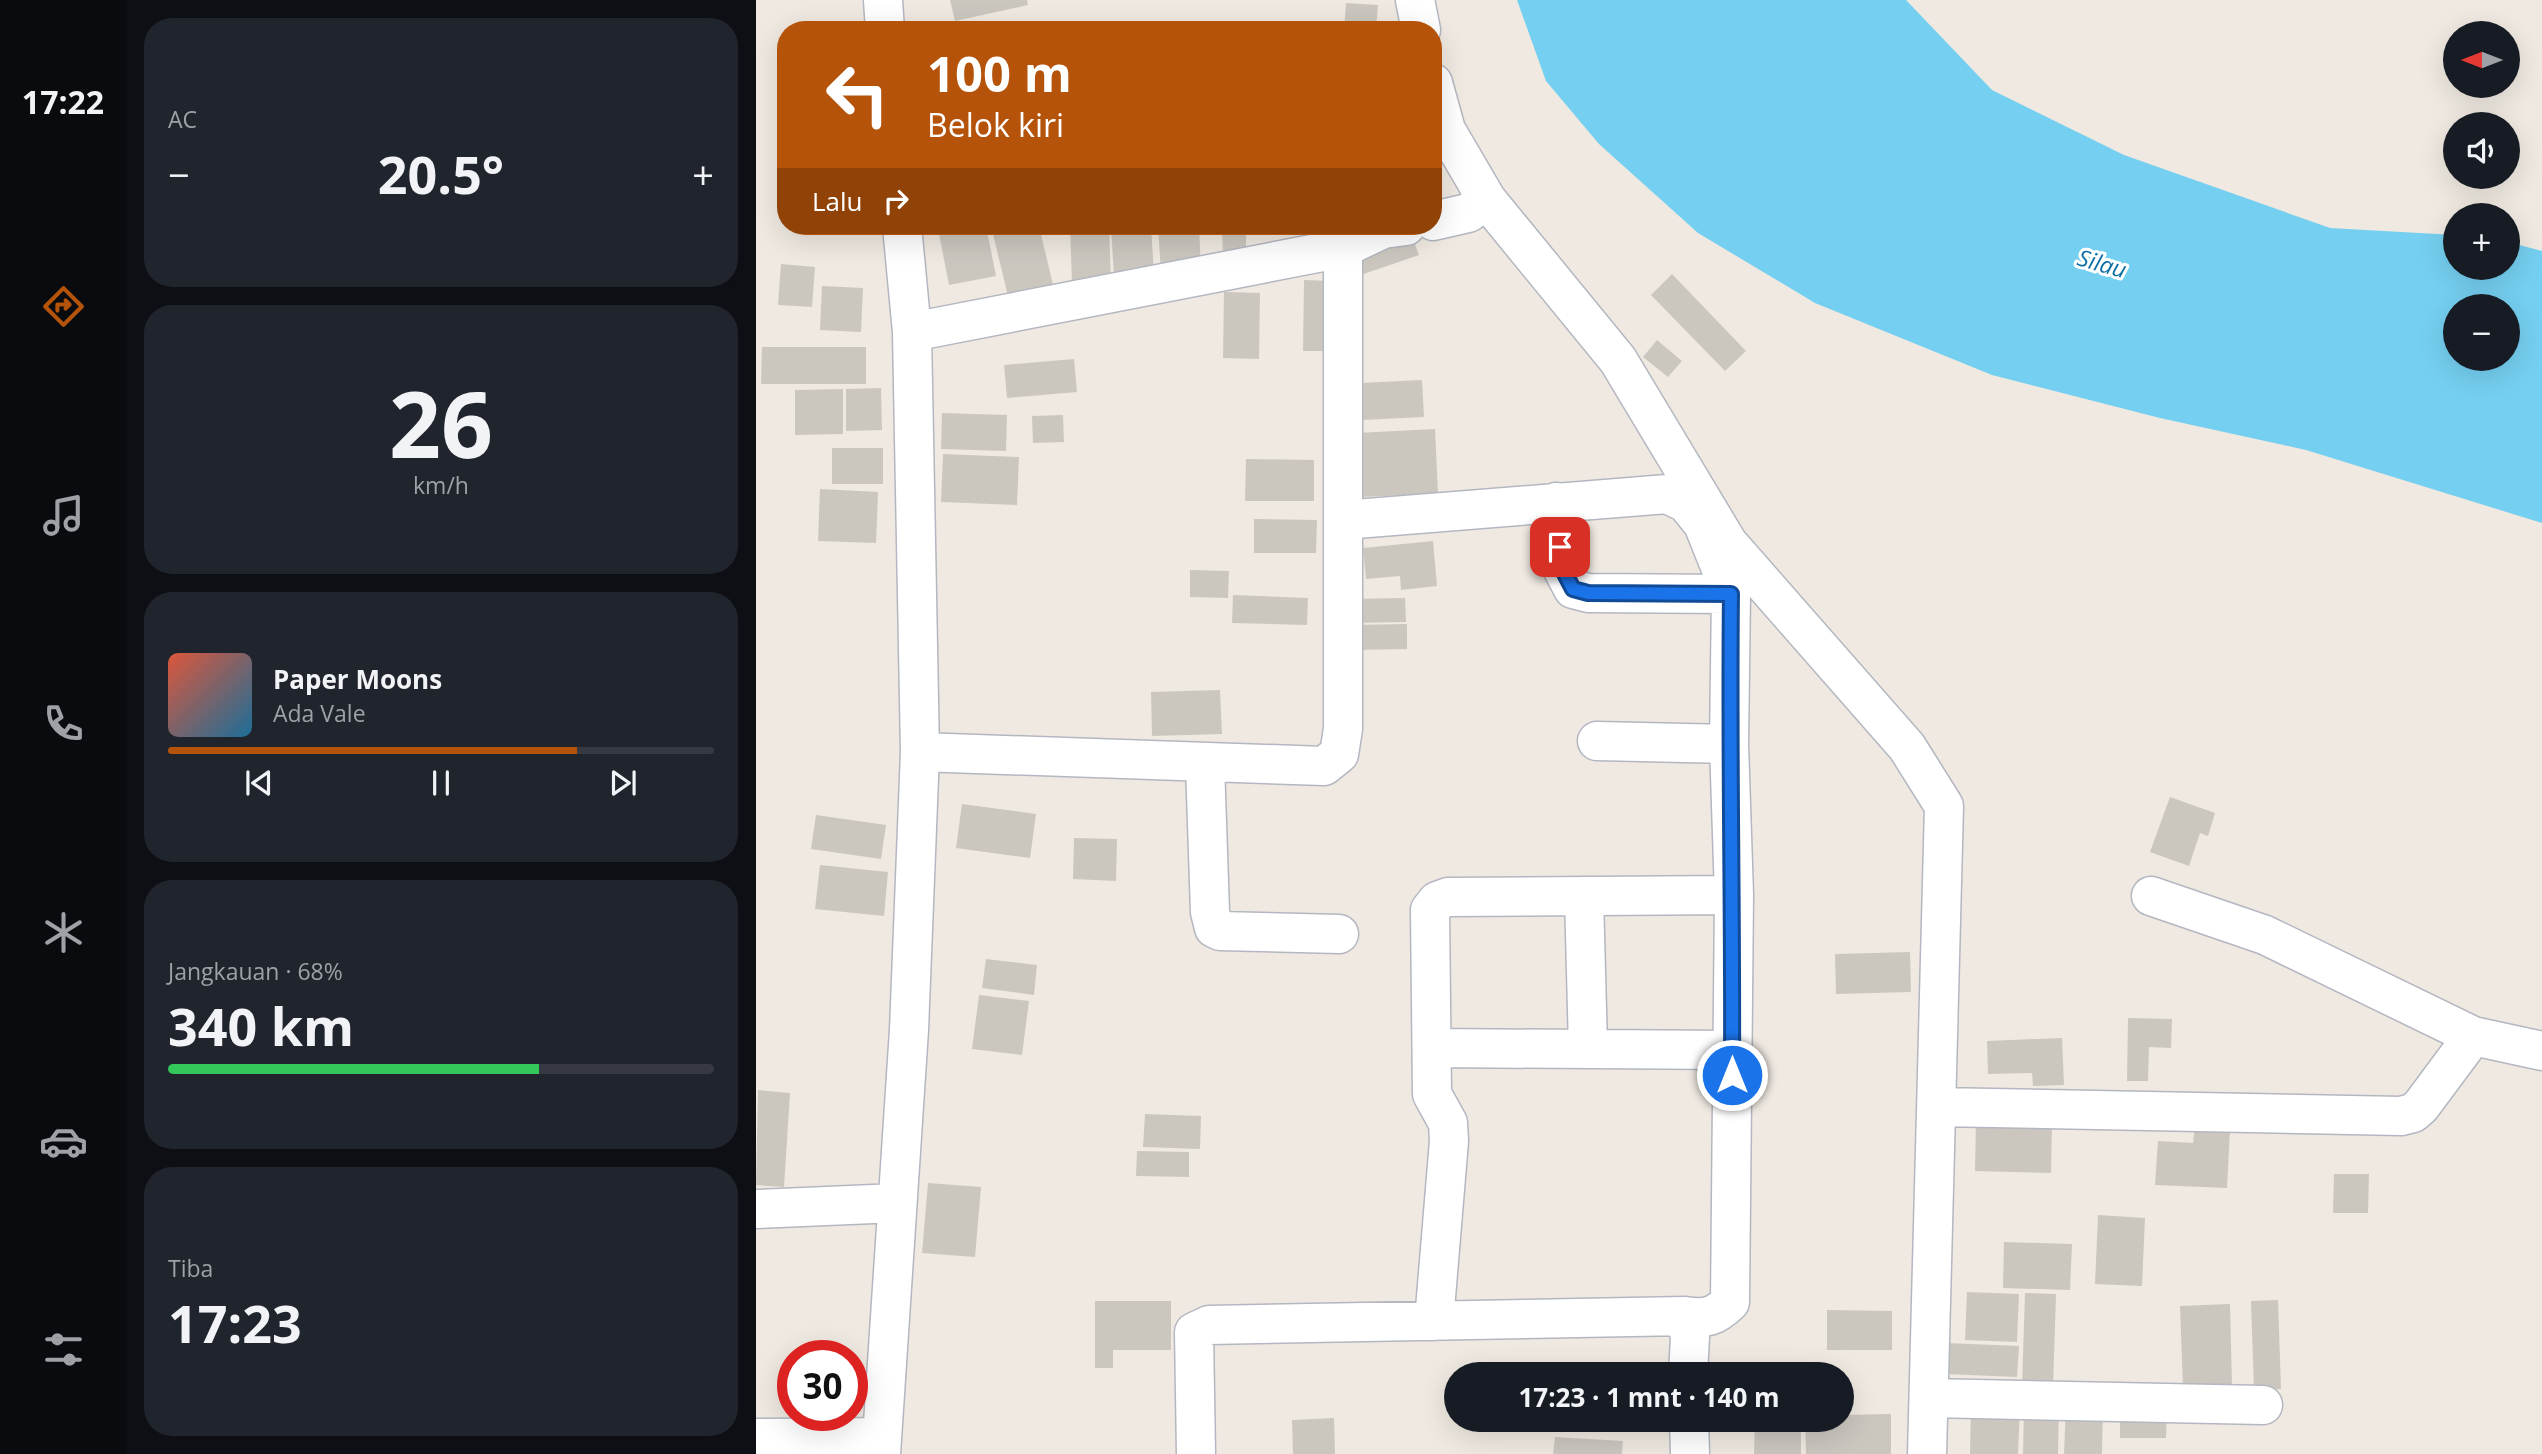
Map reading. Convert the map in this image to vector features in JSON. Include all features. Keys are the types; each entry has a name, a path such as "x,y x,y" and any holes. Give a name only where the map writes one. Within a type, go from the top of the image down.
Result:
{"street":[{"path":"883,0 884,21"},
{"path":"1415,0 1419,21"},
{"path":"1442,116 1446,130 1487,200 1618,360 1728,543 1907,747 1944,806 1927,1454"},
{"path":"1442,220 1468,213 1487,200"},
{"path":"756,1438 881,1446 909,1030 920,752 912,332 903,235"},
{"path":"912,332 1343,248 1370,235"},
{"path":"920,752 1205,764 1324,766 1339,754 1343,729 1343,248"},
{"path":"1196,1454 1195,1332 1209,1325 1685,1317 1704,1319 1718,1314 1730,1302 1734,895 1729,744 1731,594 1703,524 1686,503 1667,494 1343,520"},
{"path":"1556,502 1562,568 1573,589 1588,593 1731,594"},
{"path":"1597,741 1729,744"},
{"path":"1205,764 1210,912 1214,928 1220,931 1339,934"},
{"path":"1434,1321 1449,1141 1448,1123 1432,1094 1430,910 1437,901 1448,897 1734,895"},
{"path":"1584,896 1588,1048"},
{"path":"2151,896 2265,935 2473,1035 2542,1051"},
{"path":"1938,1107 2400,1116 2413,1114 2421,1106 2473,1035"},
{"path":"1432,1048 1732,1050"},
{"path":"756,1209 897,1203"},
{"path":"1685,1317 1690,1337 1689,1362"},
{"path":"1929,1398 2263,1405"},
{"path":"1689,1432 1690,1454"}],"water":[{"name":"Silau","path":"1517,0 1906,0 1992,90 2124,155 2330,228 2443,234 2443,280 2520,280 2520,245 2542,251 2542,523 2306,450 2160,418 1992,375 1815,303 1698,233 1599,144 1546,81"}],"building":[{"path":"950,0 1027,0 1028,5 955,21"},
{"path":"1346,3 1378,5 1377,21 1345,21"},
{"path":"939,235 988,235 996,276 949,285"},
{"path":"993,235 1041,235 1054,289 1009,300"},
{"path":"1070,235 1109,235 1111,282 1072,284"},
{"path":"1112,235 1152,235 1154,274 1114,277"},
{"path":"1159,235 1199,235 1201,271 1161,273"},
{"path":"1222,235 1246,235 1246,260 1223,260"},
{"path":"1389,235 1412,235 1419,255 1355,277 1346,250"},
{"path":"781,264 815,267 812,307 778,305"},
{"path":"1672,274 1746,351 1725,371 1651,295"},
{"path":"1304,280 1331,281 1329,351 1303,351"},
{"path":"822,286 863,288 861,332 820,330"},
{"path":"1224,292 1260,293 1259,359 1223,358"},
{"path":"1657,340 1682,361 1668,377 1643,357"},
{"path":"762,347 866,347 866,384 761,384"},
{"path":"1074,359 1077,392 1007,398 1004,365"},
{"path":"1422,380 1424,417 1362,420 1360,383"},
{"path":"881,388 882,430 846,431 846,389"},
{"path":"843,389 843,434 795,435 795,390"},
{"path":"942,413 1007,415 1006,451 941,449"},
{"path":"1063,415 1064,442 1033,443 1032,416"},
{"path":"1435,429 1438,494 1359,497 1356,433"},
{"path":"832,448 883,448 883,484 832,484"},
{"path":"943,454 1019,457 1017,505 941,502"},
{"path":"1246,459 1314,460 1314,501 1245,501"},
{"path":"820,489 878,492 876,543 818,541"},
{"path":"1254,519 1317,520 1316,553 1254,553"},
{"path":"1433,541 1437,586 1401,590 1400,576 1366,579 1363,548"},
{"path":"1190,570 1229,571 1228,598 1190,597"},
{"path":"1233,595 1308,598 1307,625 1232,623"},
{"path":"1405,598 1406,622 1346,623 1346,599"},
{"path":"1407,624 1407,649 1353,650 1353,625"},
{"path":"1220,690 1222,734 1152,736 1151,692"},
{"path":"2170,797 2215,813 2208,836 2200,833 2189,866 2150,852"},
{"path":"962,804 1036,814 1030,858 956,848"},
{"path":"816,815 886,825 881,859 811,849"},
{"path":"1074,838 1117,839 1116,881 1073,879"},
{"path":"820,865 888,872 884,916 815,909"},
{"path":"1910,952 1911,992 1836,994 1835,954"},
{"path":"986,959 1037,965 1034,995 982,988"},
{"path":"979,995 1029,1001 1022,1055 972,1049"},
{"path":"2128,1018 2172,1019 2171,1048 2149,1047 2148,1081 2127,1081"},
{"path":"2062,1038 2064,1085 2033,1086 2032,1073 1988,1074 1987,1041"},
{"path":"758,1090 790,1093 784,1187 756,1185"},
{"path":"1145,1114 1201,1116 1200,1149 1143,1147"},
{"path":"1976,1120 2052,1122 2051,1173 1975,1171"},
{"path":"2195,1127 2230,1129 2227,1188 2155,1185 2158,1141 2193,1143"},
{"path":"1137,1151 1189,1152 1189,1177 1136,1176"},
{"path":"2334,1174 2369,1174 2368,1213 2333,1213"},
{"path":"928,1183 981,1187 975,1257 922,1253"},
{"path":"2098,1215 2145,1218 2142,1286 2095,1284"},
{"path":"2004,1242 2072,1244 2070,1290 2003,1288"},
{"path":"1967,1292 2019,1294 2017,1342 1965,1340"},
{"path":"2025,1293 2056,1294 2053,1388 2022,1387"},
{"path":"2278,1300 2281,1389 2254,1390 2251,1301"},
{"path":"1095,1301 1171,1301 1171,1350 1113,1350 1113,1368 1095,1368"},
{"path":"2230,1304 2232,1386 2183,1387 2180,1306"},
{"path":"1827,1310 1892,1311 1892,1350 1827,1350"},
{"path":"1945,1343 2019,1346 2017,1377 1944,1374"},
{"path":"1971,1405 2020,1406 2018,1454 1970,1454"},
{"path":"2024,1405 2059,1405 2058,1454 2023,1454"},
{"path":"2066,1405 2103,1406 2102,1454 2064,1454"},
{"path":"2120,1406 2167,1406 2166,1438 2120,1438"},
{"path":"1891,1414 1891,1454 1806,1454 1805,1432 1854,1432 1854,1415"},
{"path":"1334,1418 1335,1454 1293,1454 1292,1420"},
{"path":"1755,1432 1801,1432 1801,1454 1754,1454"},
{"path":"1555,1437 1623,1441 1622,1454 1553,1454"}],"route":[{"path":"1560,547 1562,568 1573,589 1588,593 1731,594 1729,744 1734,895 1732,1075"}]}
